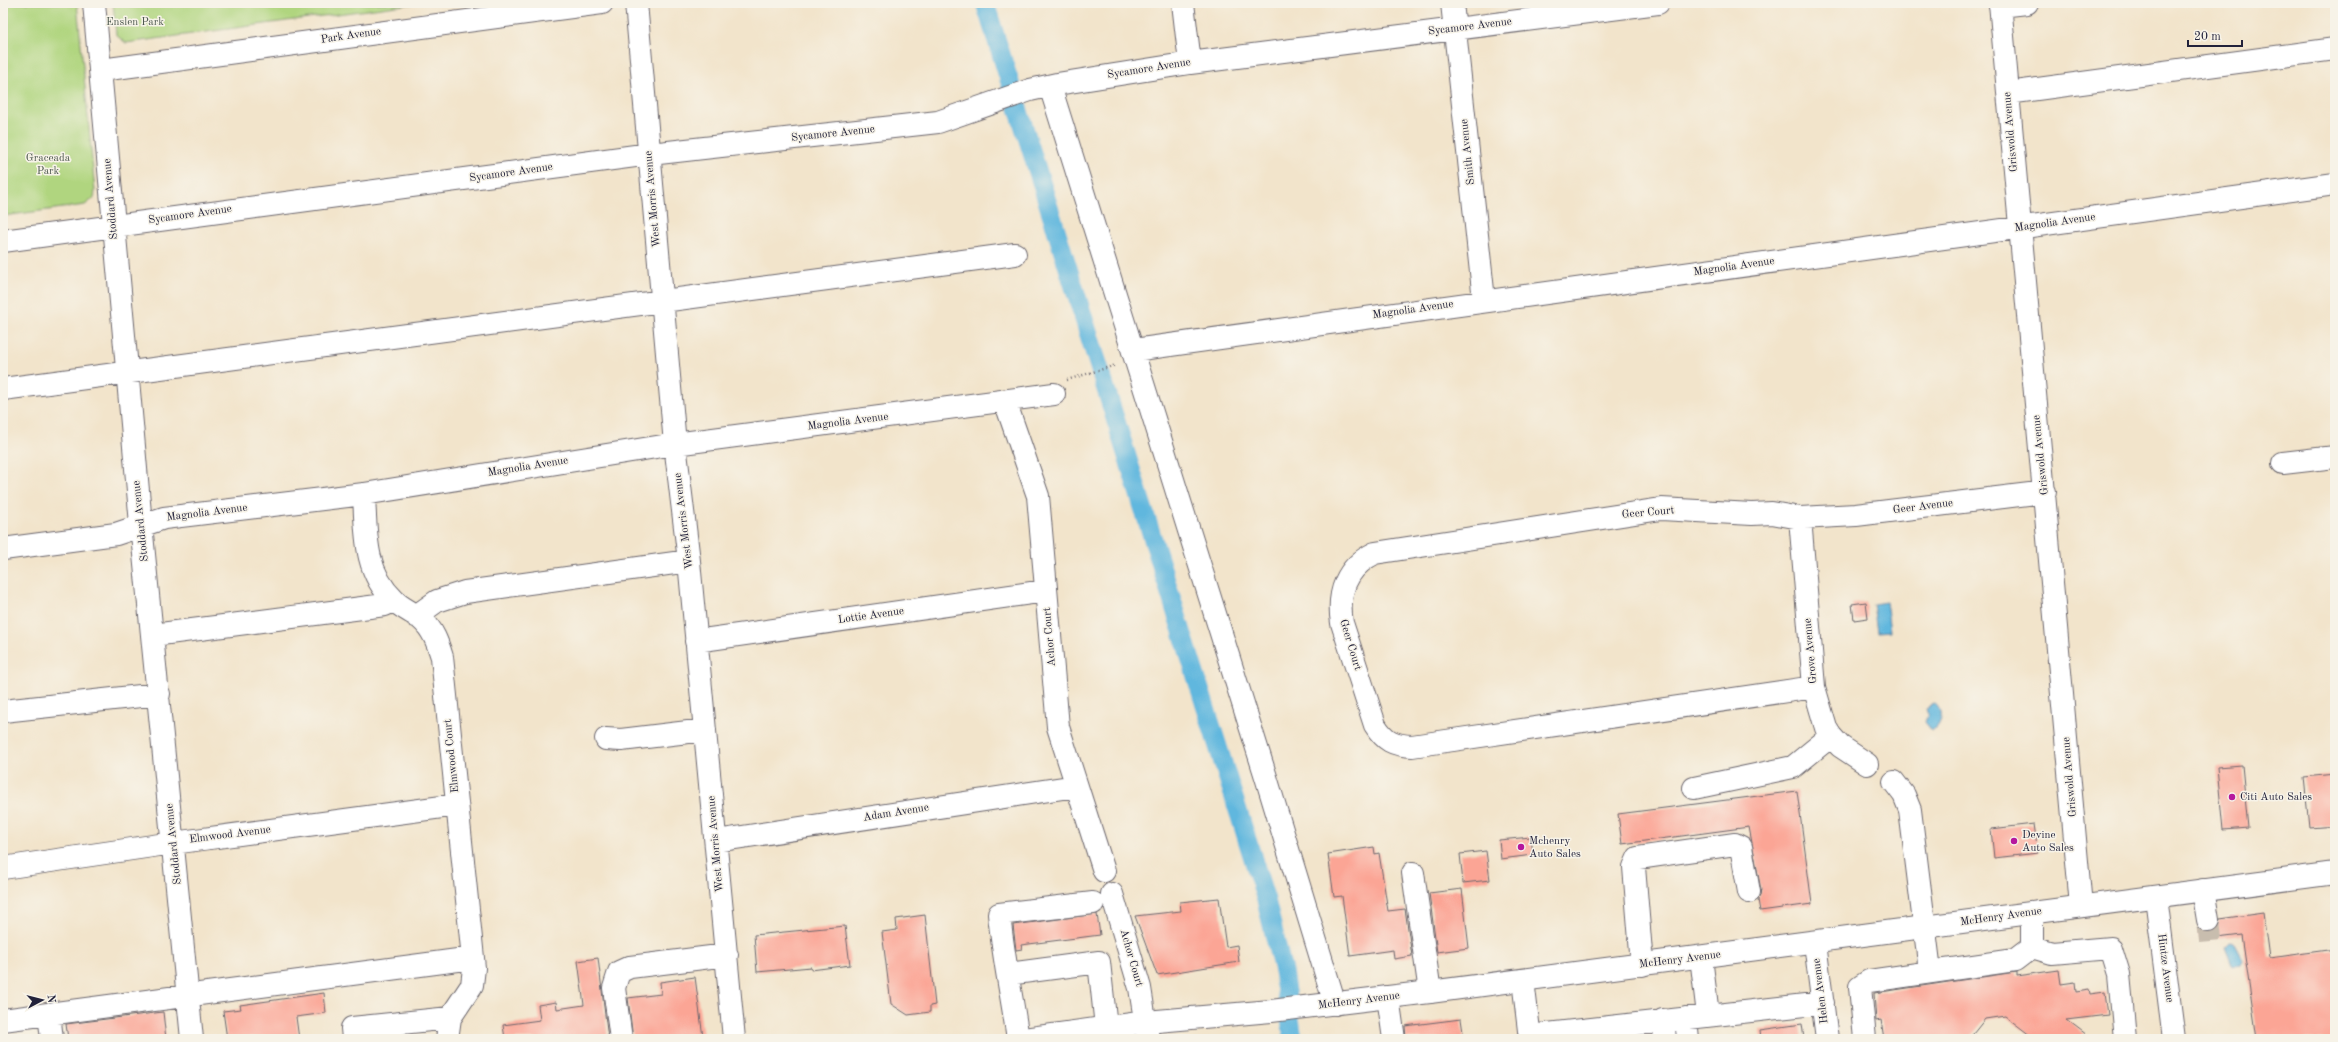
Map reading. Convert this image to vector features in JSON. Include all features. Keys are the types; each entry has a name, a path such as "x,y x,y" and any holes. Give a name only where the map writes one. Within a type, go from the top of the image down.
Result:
{"street":[{"name":"Stoddard Avenue","path":"94,3 141,524 174,842 192,1039"},
{"name":"Park Avenue","path":"101,70 602,3"},
{"name":"West Morris Avenue","path":"636,3 675,444 689,561 734,1039"},
{"path":"1183,3 1190,63"},
{"name":"Smith Avenue","path":"1452,3 1484,300"},
{"name":"Sycamore Avenue","path":"3,241 650,154 938,122 1040,88 1190,63 1658,3"},
{"path":"2000,5 2027,3"},
{"name":"Griswold Avenue","path":"2000,5 2019,228 2045,492 2081,906"},
{"path":"2008,93 2335,49"},
{"path":"1040,88 1134,350 1335,1004"},
{"name":"Magnolia Avenue","path":"1134,350 1484,300 2335,184"},
{"path":"3,390 662,299 1015,254"},
{"name":"Magnolia Avenue","path":"3,549 116,534 141,524 164,518 364,494 675,444 1004,401 1061,387"},
{"name":"Achor Court","path":"1004,401 1038,496 1045,591 1058,727 1104,871"},
{"path":"2283,463 2335,457"},
{"name":"Geer Avenue","path":"1800,518 1856,515 2045,492"},
{"name":"Elmwood Court","path":"364,494 367,548 372,567 381,585 393,600 416,616 428,627 437,641 442,657 473,958 472,985 449,1029"},
{"name":"Geer Court","path":"1800,518 1772,513 1752,514 1661,509 1391,549 1368,557 1354,568 1347,579 1341,594 1339,606 1342,623 1375,725 1383,738 1398,746 1420,745 1814,687"},
{"name":"Grove Avenue","path":"1800,518 1814,687 1826,728 1831,736 1840,746 1867,764"},
{"path":"416,616 437,601 464,592 689,561"},
{"name":"Lottie Avenue","path":"696,641 1045,591"},
{"path":"153,635 385,605 393,600"},
{"path":"3,711 159,694"},
{"path":"606,739 621,740 705,730"},
{"path":"1694,788 1793,767 1831,736"},
{"path":"1894,782 1904,794 1910,810 1930,971"},
{"name":"Adam Avenue","path":"716,840 1076,786"},
{"name":"Elmwood Avenue","path":"3,868 174,842 457,805"},
{"path":"1642,965 1634,867 1638,858 1734,844 1741,847 1749,892"},
{"name":"McHenry Avenue","path":"1024,1039 1106,1027 1147,1030 1271,1011 1701,958 2335,873"},
{"path":"1413,874 1430,992"},
{"path":"2203,890 2208,920"},
{"name":"Achor Court","path":"1112,894 1140,988 1147,1030"},
{"name":"Hintze Avenue","path":"2156,897 2174,1039"},
{"path":"1018,1039 999,914 1093,903"},
{"path":"2032,913 2032,947"},
{"path":"986,916 988,947 1006,965 1099,962 1131,958"},
{"name":"Helen Avenue","path":"1816,943 1827,1039"},
{"path":"2032,947 2052,953 2111,948 2118,974 2125,1039"},
{"path":"1865,1039 1860,987 1870,981 1930,971 2015,960 2032,947"},
{"path":"621,1039 614,988 619,972 630,967 727,955"},
{"path":"3,1020 473,958"},
{"path":"1701,958 1708,1015"},
{"path":"1099,962 1106,1027"},
{"path":"1523,980 1529,1037 1664,1030 1686,1018 1822,1002"},
{"path":"1388,997 1394,1039"},
{"path":"49,1014 52,1039"},
{"path":"1686,1018 1688,1039"},
{"path":"353,1039 352,1028 449,1029"}],"path":[{"path":"1061,387 1085,374 1116,365"}],"green space":[{"name":"Graceada Park","path":"3,3 77,3 95,191 94,198 85,205 3,216"},
{"name":"Enslen Park","path":"113,3 418,3 126,43 116,35"}],"water":[{"path":"1886,602 1890,631 1877,632 1873,604"},
{"path":"1934,703 1939,709 1940,717 1938,725 1932,731 1925,722 1928,714 1926,708"},
{"path":"2229,942 2234,943 2243,960 2241,964 2232,964 2225,946"}],"building":[{"path":"1866,602 1868,618 1854,620 1852,604"},
{"name":"Citi Auto Sales","path":"2242,765 2248,828 2223,830 2217,767"},
{"path":"2335,774 2335,825 2309,827 2304,777"},
{"path":"1797,791 1812,904 1760,911 1758,900 1761,890 1749,827 1622,844 1618,814"},
{"name":"Devine Auto Sales","path":"2034,824 2038,853 1994,858 1991,829"},
{"name":"Mchenry Auto Sales","path":"1531,837 1533,855 1501,859 1499,840"},
{"path":"1374,847 1375,854 1379,853 1388,911 1405,909 1412,956 1394,959 1393,950 1350,956 1342,896 1334,897 1328,854"},
{"path":"1486,851 1490,880 1463,883 1460,854"},
{"path":"1462,889 1469,948 1437,952 1429,893"},
{"path":"1219,898 1226,947 1237,945 1239,962 1157,975 1135,916 1181,911 1180,902"},
{"path":"2263,913 2269,958 2335,949 2335,1039 2257,1039 2242,935 2201,940 2199,929 2210,932 2216,930 2220,919"},
{"path":"1097,914 1100,935 1021,945 1022,949 1016,950 1013,925"},
{"path":"925,915 935,1005 930,1006 930,1012 908,1015 891,1004 882,932 897,930 896,919"},
{"path":"845,926 850,965 811,970 811,967 757,972 754,935"},
{"path":"598,958 608,1039 505,1039 503,1025 540,1020 538,1005 556,1002 557,1009 584,1005 578,961"},
{"path":"2059,970 2061,984 2075,982 2076,991 2089,989 2090,994 2105,992 2108,1015 2066,1020 2091,1039 2035,1039 2005,1016 1985,1019 1969,1039 1884,1039 1881,1020 1876,1021 1874,993 2016,972 2016,976"},
{"path":"695,977 703,1037 633,1039 628,998 661,994 660,982"},
{"path":"324,993 326,1013 296,1017 299,1039 254,1039 254,1037 227,1039 223,1011 241,1009 240,1005"},
{"path":"163,1012 166,1039 68,1039 66,1024"},
{"path":"1461,1019 1464,1039 1406,1039 1405,1026"},
{"path":"1802,1024 1804,1039 1761,1039 1760,1030"}],"waterway":[{"path":"985,3 1266,900 1283,971 1293,1039"}],"tunnel":[{"path":"2208,920 2210,941"}],"place":[{"name":"Citi Auto Sales","path":"2232,797"},
{"name":"Devine Auto Sales","path":"2014,841"},
{"name":"Mchenry Auto Sales","path":"1521,847"}]}
